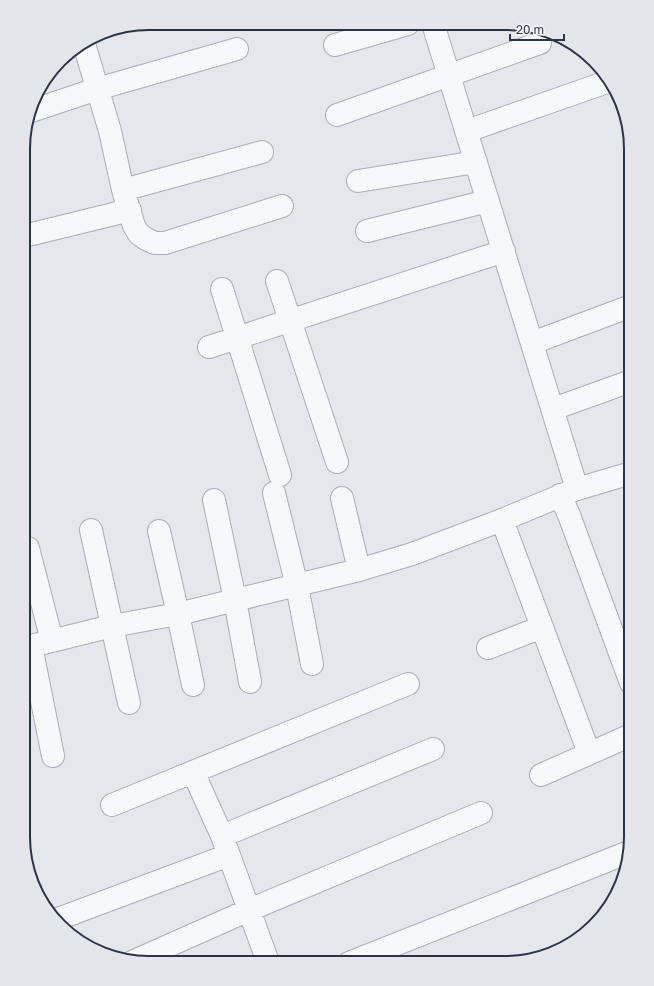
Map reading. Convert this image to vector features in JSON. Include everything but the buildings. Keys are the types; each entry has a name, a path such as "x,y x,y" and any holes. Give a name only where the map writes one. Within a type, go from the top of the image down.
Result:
{"street":[{"path":"335,45 387,30"},
{"path":"435,30 553,409 569,492 569,515 624,663"},
{"path":"337,115 540,43"},
{"path":"85,49 110,131 134,226 139,234 155,243 165,243 282,206"},
{"path":"37,109 97,89 237,49"},
{"path":"466,132 604,83"},
{"path":"30,234 262,152"},
{"path":"358,182 476,162"},
{"path":"367,231 488,201"},
{"path":"209,347 504,251"},
{"path":"277,281 337,462"},
{"path":"222,289 237,337 277,484 312,664"},
{"path":"532,344 624,309"},
{"path":"553,409 624,384"},
{"path":"30,646 112,626 178,614 359,570 412,554 502,520 569,492 624,475"},
{"path":"342,498 359,570"},
{"path":"214,500 250,682"},
{"path":"502,520 589,753"},
{"path":"91,530 129,703"},
{"path":"159,531 193,685"},
{"path":"30,556 52,641"},
{"path":"488,648 542,627"},
{"path":"30,660 52,756"},
{"path":"112,805 408,684"},
{"path":"541,775 624,737"},
{"path":"62,917 226,845 433,749"},
{"path":"194,772 226,845 266,956"},
{"path":"146,956 249,910 482,813"},
{"path":"367,956 623,854"}]}
